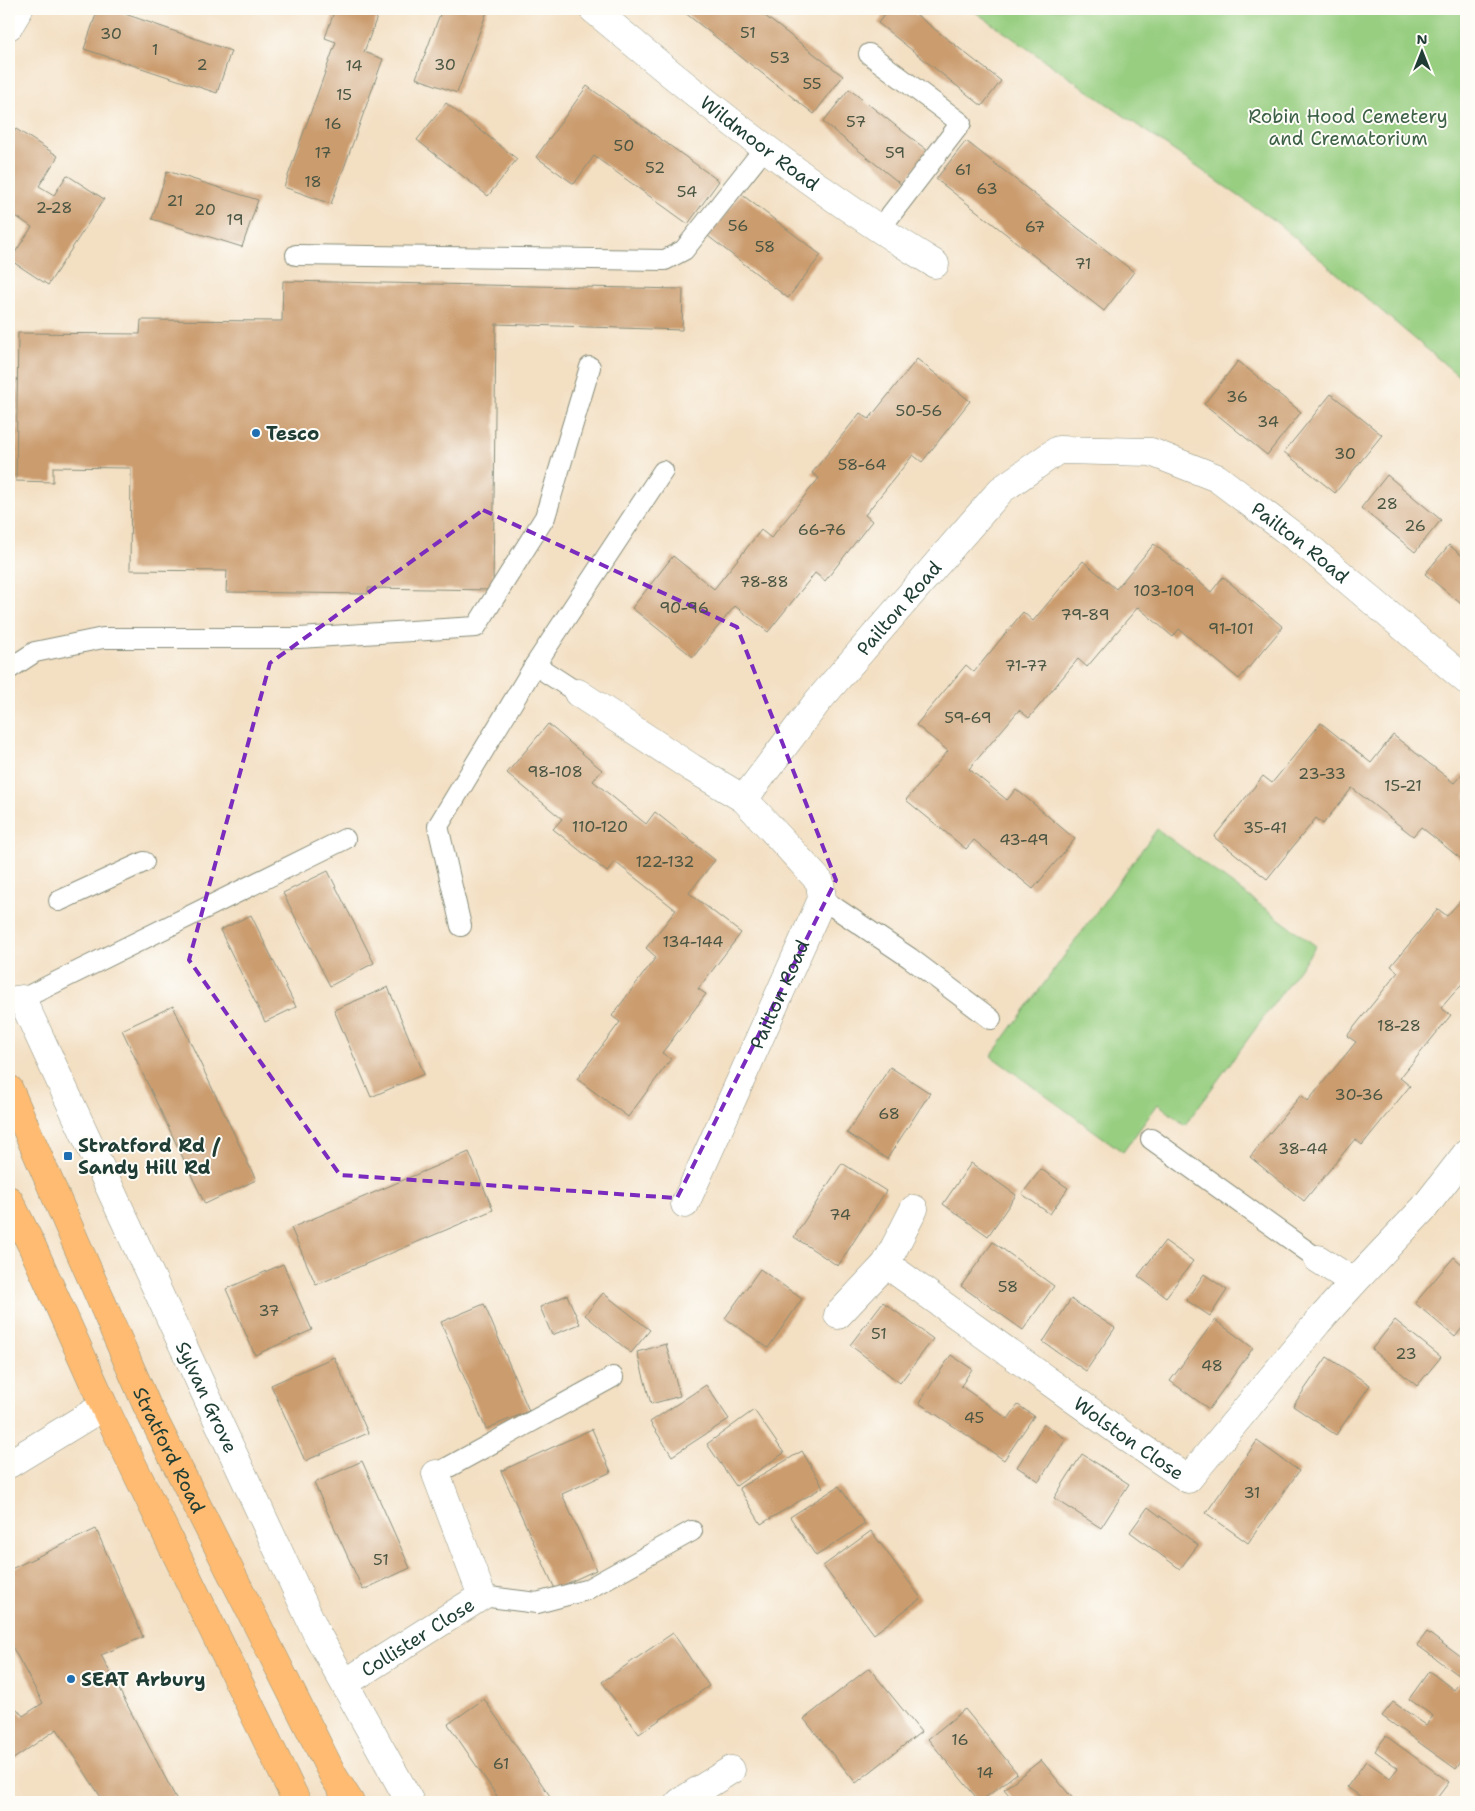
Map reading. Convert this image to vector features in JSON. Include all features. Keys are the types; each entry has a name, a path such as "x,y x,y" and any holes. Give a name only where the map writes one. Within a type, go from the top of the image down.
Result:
{"highway":[{"name":"Stratford Road","path":"9,1089 147,1406 334,1777 350,1802"},
{"name":"Stratford Road","path":"9,1200 32,1246 104,1406 296,1802"}],"street":[{"path":"9,26 19,9"},
{"name":"Wildmoor Road","path":"593,9 764,149 879,230 935,264"},
{"name":"Pailton Road","path":"744,799 818,701 1001,490 1058,450 1152,452 1217,478 1311,549 1466,680"},
{"path":"578,693 692,768 744,799 820,882 822,899"},
{"name":"Pailton Road","path":"685,1204 822,899"},
{"name":"Sylvan Grove","path":"15,1000 317,1634 410,1802"},
{"name":"Wolston Close","path":"886,1264 1129,1439 1188,1479 1318,1322 1424,1208 1466,1154"},
{"path":"838,1315 886,1264 914,1210"},
{"path":"1318,1259 1354,1282"},
{"path":"9,1464 104,1406"},
{"name":"Collister Close","path":"345,1683 482,1596 436,1474"},
{"path":"680,1802 731,1770"}],"lane":[{"path":"869,54 961,123 879,230"},
{"path":"296,255 664,260 684,250 764,149"},
{"path":"9,662 35,652 103,638 299,638 476,627 545,517 590,367"},
{"path":"461,926 438,826 535,665 663,471"},
{"path":"9,669 35,652"},
{"path":"535,665 578,693"},
{"path":"15,1000 345,839"},
{"path":"59,901 144,862"},
{"path":"822,899 910,958 991,1019"},
{"path":"1151,1139 1318,1259"},
{"path":"436,1474 613,1377"},
{"path":"482,1596 537,1603 586,1590 692,1531"}],"highlighted area":[{"path":"483,510 737,627 836,880 677,1198 340,1175 189,960 270,663"}],"green space":[{"name":"Robin Hood Cemetery and Crematorium","path":"971,9 1466,9 1466,382 1276,222"},
{"path":"1157,829 1316,946 1185,1125 1158,1104 1123,1152 991,1056"}],"building":[{"path":"98,9 111,9 231,51 217,93 84,49"},
{"path":"335,9 380,9 364,52 383,59 331,204 284,187 336,42 325,38"},
{"path":"442,9 488,9 457,93 416,78"},
{"path":"680,9 756,9 843,76 814,114"},
{"path":"889,9 909,9 1001,81 982,106 878,23"},
{"path":"587,86 719,181 688,224 594,156 574,184 536,157"},
{"path":"849,89 928,151 902,185 823,122"},
{"path":"446,103 517,159 488,196 417,140"},
{"path":"16,129 58,156 39,186 54,195 67,175 104,199 48,285 10,260 32,227 14,215 9,223 9,140"},
{"path":"966,141 1134,272 1104,311 936,179"},
{"path":"167,171 258,200 242,247 152,219"},
{"path":"741,194 821,255 788,298 708,236"},
{"name":"Tesco","path":"283,281 683,289 682,330 496,324 493,590 368,588 368,594 226,592 227,571 130,570 131,468 53,467 53,482 16,481 18,333 140,334 141,320 282,321"},
{"path":"917,359 970,401 922,462 913,455 865,515 872,521 825,581 815,573 768,632 735,606 693,657 632,608 673,556 714,589 761,530 771,538 819,478 812,473 860,413 869,419"},
{"path":"1238,361 1301,412 1267,455 1204,404"},
{"path":"1331,394 1382,435 1335,493 1284,452"},
{"path":"1387,475 1441,520 1415,552 1361,508"},
{"path":"1154,544 1211,592 1223,577 1283,627 1239,679 1179,629 1173,637 1138,607 1087,667 1078,659 1029,718 1019,710 969,769 1007,800 1016,789 1075,839 1033,889 974,840 966,849 906,800 948,751 916,725 966,665 974,672 1023,612 1033,621 1083,561 1116,589"},
{"path":"1449,545 1466,559 1466,608 1425,574"},
{"path":"1321,723 1371,763 1393,735 1454,783 1462,774 1466,777 1466,863 1421,827 1413,836 1352,788 1323,824 1316,818 1267,879 1214,837 1263,776 1272,783"},
{"path":"548,724 602,770 593,781 646,824 655,812 715,860 689,893 741,933 698,989 706,994 662,1053 671,1059 628,1117 577,1079 620,1022 612,1016 656,957 646,948 676,910 615,862 607,872 553,829 562,819 507,773"},
{"path":"328,871 374,963 330,986 283,893"},
{"path":"1466,894 1466,979 1441,1008 1451,1015 1400,1078 1410,1086 1362,1145 1355,1139 1304,1201 1250,1157 1301,1095 1308,1101 1356,1042 1347,1036 1398,972 1391,966 1438,909 1447,916"},
{"path":"251,915 296,1007 265,1022 220,930"},
{"path":"388,987 424,1074 371,1097 334,1010"},
{"path":"173,1006 256,1180 205,1204 122,1030"},
{"path":"890,1067 930,1093 887,1159 847,1133"},
{"path":"469,1152 493,1210 316,1285 291,1228"},
{"path":"842,1163 886,1191 838,1266 794,1237"},
{"path":"971,1163 1016,1195 988,1236 943,1204"},
{"path":"1041,1169 1068,1188 1050,1214 1022,1194"},
{"path":"1165,1241 1193,1261 1166,1297 1138,1276"},
{"path":"993,1242 1054,1286 1023,1330 961,1286"},
{"path":"1454,1257 1466,1268 1466,1323 1455,1337 1415,1303"},
{"path":"283,1264 312,1330 255,1355 226,1289"},
{"path":"760,1269 802,1299 768,1348 725,1318"},
{"path":"1204,1274 1227,1290 1210,1316 1186,1300"},
{"path":"603,1293 650,1330 631,1353 585,1315"},
{"path":"567,1295 580,1324 552,1335 540,1307"},
{"path":"1071,1299 1115,1328 1086,1371 1043,1342"},
{"path":"883,1302 933,1339 900,1383 850,1345"},
{"path":"484,1304 529,1411 486,1429 441,1322"},
{"path":"1215,1320 1253,1348 1209,1409 1170,1381"},
{"path":"1395,1320 1441,1357 1417,1386 1372,1349"},
{"path":"666,1344 680,1396 651,1404 637,1352"},
{"path":"951,1355 972,1369 961,1386 1008,1419 1018,1405 1034,1416 1004,1460 919,1403"},
{"path":"334,1357 368,1433 305,1461 271,1385"},
{"path":"1327,1357 1370,1385 1336,1435 1293,1406"},
{"path":"706,1385 729,1419 672,1456 650,1422"},
{"path":"754,1410 784,1453 736,1486 707,1444"},
{"path":"1044,1424 1066,1439 1039,1481 1017,1467"},
{"path":"592,1429 611,1472 562,1494 596,1570 555,1589 501,1471"},
{"path":"1257,1441 1299,1471 1248,1543 1206,1513"},
{"path":"802,1451 823,1487 761,1524 739,1488"},
{"path":"1082,1454 1129,1484 1101,1528 1054,1498"},
{"path":"362,1461 410,1568 363,1590 314,1483"},
{"path":"839,1486 865,1524 816,1556 790,1517"},
{"path":"1148,1507 1198,1545 1180,1569 1130,1532"},
{"name":"SEAT Arbury","path":"96,1529 143,1637 101,1655 178,1802 104,1802 57,1729 9,1762 9,1700 23,1716 43,1703 9,1641 9,1570"},
{"path":"871,1531 921,1598 874,1634 823,1566"},
{"path":"1427,1632 1466,1661 1466,1755 1456,1769 1382,1716 1393,1702 1426,1725 1433,1716 1409,1699 1429,1671 1454,1690 1463,1679 1417,1645"},
{"path":"673,1633 709,1686 639,1734 602,1682"},
{"path":"869,1668 921,1732 856,1783 804,1719"},
{"path":"484,1699 554,1802 501,1802 448,1724"},
{"path":"965,1709 1017,1773 980,1802 928,1739"},
{"path":"1386,1736 1449,1782 1434,1802 1368,1802 1347,1787 1366,1761 1390,1778 1398,1768 1375,1751"},
{"path":"1041,1760 1076,1802 1015,1802 1004,1789"}],"place":[{"name":"Tesco","path":"256,433"},
{"name":"Stratford Rd / Sandy Hill Rd","path":"68,1156"},
{"name":"SEAT Arbury","path":"71,1679"}]}
